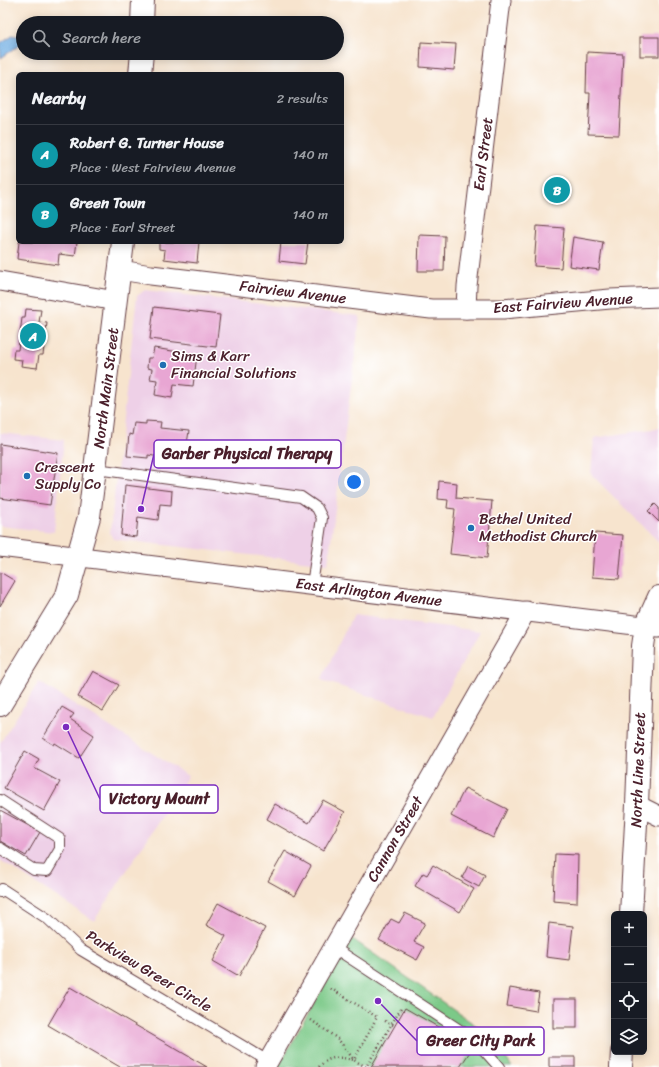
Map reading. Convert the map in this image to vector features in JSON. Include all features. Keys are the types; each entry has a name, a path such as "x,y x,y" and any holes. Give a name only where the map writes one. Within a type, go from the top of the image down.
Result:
{"main road":[{"path":"142,16 143,0"},
{"path":"140,72 141,60"},
{"name":"North Main Street","path":"0,705 67,594 89,517 123,244"},
{"name":"North Line Street","path":"630,911 637,805 643,646 652,627 659,597"},
{"path":"622,1055 622,1067"}],"street":[{"name":"Earl Street","path":"466,309 467,286 501,0"},
{"name":"Fairview Avenue","path":"120,270 431,309 466,309"},
{"path":"0,282 89,295 116,301"},
{"name":"East Fairview Avenue","path":"466,309 503,309 610,299 659,297"},
{"name":"East Arlington Avenue","path":"0,548 652,627"},
{"name":"Cannon Street","path":"267,1064 526,611"},
{"path":"637,805 659,816"}],"lane":[{"path":"96,469 301,497 317,508 322,518 312,585"},
{"path":"0,800 60,839 60,849 47,870 34,870 0,848"},
{"name":"Parkview Greer Circle","path":"0,892 2,889 48,919 81,950 267,1064"},
{"path":"333,947 475,1040 499,1067"}],"path":[{"path":"323,984 377,1017 354,1060"},
{"path":"319,1067 330,1058 336,1057 354,1060 367,1067 393,1025 408,996"},
{"path":"296,1012 322,1027 338,1040 354,1060"},
{"path":"385,1021 393,1025"}],"shaded area":[{"path":"145,290 360,316 328,564 113,539 110,533 137,296"},
{"path":"659,428 659,542 591,474 594,438"},
{"path":"0,433 64,440 54,532 0,526"},
{"path":"353,615 480,631 433,717 321,680"},
{"path":"39,682 188,776 94,921 0,860 0,743"}],"green space":[{"path":"351,938 491,1036 512,1067 278,1067"}],"water":[{"path":"14,34 16,35 16,48 1,58 0,43"}],"building":[{"path":"640,37 659,37 659,56 640,56"},
{"path":"421,42 456,44 454,70 420,67"},
{"path":"587,52 623,54 619,135 588,134 590,93 586,93"},
{"path":"537,226 564,228 561,268 534,266"},
{"path":"419,235 445,236 444,271 418,271"},
{"path":"573,237 603,242 599,270 569,266"},
{"path":"19,244 77,244 75,256 59,254 58,265 17,259"},
{"path":"159,244 199,244 197,263 164,259 165,250 159,249"},
{"path":"281,244 308,244 305,264 279,261"},
{"path":"154,307 220,315 216,347 150,339"},
{"path":"26,309 41,310 39,322 47,323 43,355 39,355 37,368 21,366 22,360 13,359 14,350 18,350 22,318 25,318"},
{"path":"154,348 197,355 193,386 174,384 172,398 155,395 157,380 150,379 152,369 147,368 148,358 152,358"},
{"path":"146,421 161,422 160,428 189,431 186,450 174,449 173,455 160,454 160,457 148,455 148,458 127,456 129,434 132,435 134,423 146,424"},
{"name":"Crescent Supply Co","path":"0,444 58,453 50,505 0,498"},
{"name":"Bethel United Methodist Church","path":"439,481 457,483 456,498 492,501 487,558 450,554 455,509 447,508 448,500 438,499"},
{"path":"125,485 172,491 171,505 160,504 158,520 138,517 136,537 121,535"},
{"path":"655,504 659,508 659,522 648,511"},
{"path":"595,533 623,535 619,579 592,577"},
{"path":"0,572 15,581 0,606"},
{"path":"93,671 119,685 103,711 78,697"},
{"path":"62,707 74,714 70,719 94,735 79,758 55,743 54,745 43,738"},
{"path":"25,751 39,759 34,768 60,782 44,811 4,788"},
{"path":"465,788 507,809 493,838 451,816"},
{"path":"323,800 345,812 323,851 267,819 275,804 309,823"},
{"path":"0,810 40,832 26,856 0,841"},
{"path":"285,851 311,866 295,896 268,881"},
{"path":"555,854 578,855 577,903 553,901"},
{"path":"433,865 474,889 460,912 415,886 423,873 427,875"},
{"path":"468,866 485,875 479,887 462,878"},
{"path":"218,903 265,928 239,976 213,961 226,936 206,925"},
{"path":"405,913 425,923 414,942 424,947 417,960 379,940 391,919 399,923"},
{"path":"549,923 573,926 569,960 546,957"},
{"path":"70,987 207,1067 120,1067 48,1025"},
{"path":"510,988 539,993 536,1011 507,1006"},
{"path":"553,999 577,999 577,1028 553,1028"},
{"path":"405,1008 473,1047 460,1067 371,1067"},
{"path":"549,1057 575,1057 575,1067 549,1067"}],"place":[{"name":"Green Town","path":"557,190"},
{"name":"Robert G. Turner House","path":"33,336"},
{"name":"Sims & Karr Financial Solutions","path":"163,365"},
{"name":"Crescent Supply Co","path":"27,476"},
{"name":"Garber Physical Therapy","path":"141,509"},
{"name":"Bethel United Methodist Church","path":"471,528"},
{"name":"Victory Mount","path":"66,727"},
{"name":"Greer City Park","path":"378,1001"}]}
